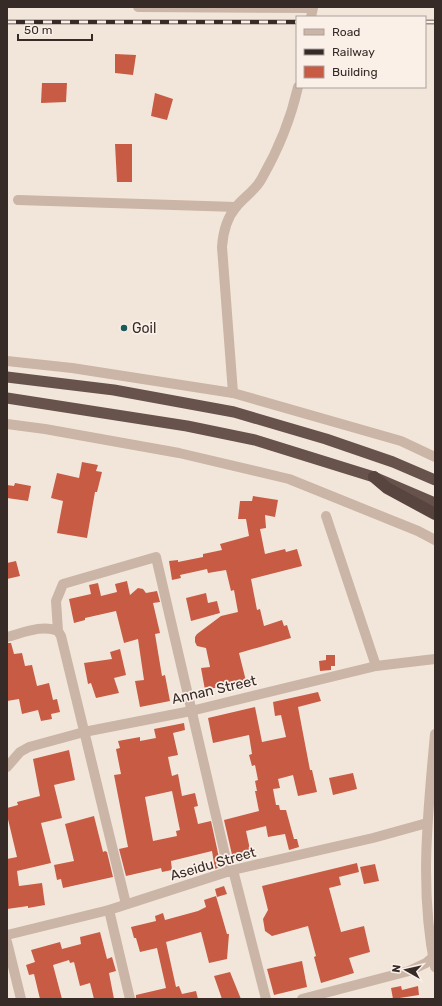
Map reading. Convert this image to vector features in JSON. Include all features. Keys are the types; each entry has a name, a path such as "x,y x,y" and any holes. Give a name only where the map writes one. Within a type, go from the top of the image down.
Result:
{"highway":[{"path":"7,377 114,390 234,412 326,438 393,462 435,480"},
{"path":"7,398 187,426 255,440 374,478 435,503"},
{"path":"374,478 387,488 435,514"}],"street":[{"path":"138,7 313,8 311,16"},
{"path":"233,393 222,247 223,232 229,217 236,207 254,190 262,179 279,143 298,88"},
{"path":"18,200 236,207"},
{"path":"7,361 72,368 233,393 401,441 435,457"},
{"path":"7,424 45,429 179,453 289,479 418,531 435,540"},
{"path":"326,516 376,666"},
{"path":"126,904 61,636 58,631 56,602 63,584 156,557 191,710 231,871 266,999"},
{"path":"7,637 44,628 58,631"},
{"name":"Annan Street","path":"7,767 20,752 29,747 84,732 191,710 376,666 435,659"},
{"path":"302,999 409,971 426,963 434,962 426,893 427,823 435,734"},
{"name":"Aseidu Street","path":"7,935 109,910 231,871 373,838 427,823"},
{"path":"109,910 130,999"},
{"path":"7,942 21,999"}],"building":[{"path":"115,54 136,55 133,75 115,73"},
{"path":"42,83 67,83 66,102 41,103"},
{"path":"155,93 173,99 167,120 151,116"},
{"path":"115,144 132,144 132,182 117,182"},
{"path":"82,462 98,465 96,471 102,472 97,492 95,492 87,538 57,533 63,501 51,498 57,473 79,478"},
{"path":"15,483 31,486 28,501 7,498 7,485 14,486"},
{"path":"253,496 278,500 275,517 265,515 266,528 260,529 265,554 285,549 286,552 297,549 302,566 251,579 257,610 260,609 264,626 282,620 284,626 287,625 291,638 239,653 246,681 205,690 201,668 210,667 206,648 197,646 195,637 221,616 238,612 234,590 231,591 226,570 208,573 207,569 180,575 181,578 172,580 169,561 178,560 178,562 203,557 203,554 222,550 220,544 249,536 246,519 238,519 240,501 252,501"},
{"path":"16,561 20,576 7,579 7,563"},
{"path":"127,581 130,595 138,588 143,589 146,593 157,591 160,602 153,603 160,633 155,634 162,676 165,675 170,701 140,707 135,681 144,680 138,639 124,643 116,611 85,618 85,620 74,623 69,599 91,594 89,585 98,583 101,596 117,592 115,584"},
{"path":"206,593 208,603 217,601 220,613 191,621 186,598"},
{"path":"7,643 11,643 14,654 22,653 25,666 32,665 37,686 49,683 53,700 57,699 60,712 51,714 52,719 41,721 38,710 22,714 19,699 7,701"},
{"path":"120,649 126,675 114,678 119,693 96,698 91,683 88,684 84,663 112,659 110,652"},
{"path":"326,655 335,655 335,666 331,666 331,670 320,671 319,661 326,660"},
{"path":"318,692 321,701 298,707 310,770 312,770 317,792 298,796 293,775 278,779 280,788 273,789 276,805 279,805 280,810 286,810 294,839 297,839 299,847 289,850 285,834 268,837 266,826 246,831 251,854 244,855 245,857 233,859 224,820 259,811 255,791 257,791 255,781 258,780 255,765 252,766 249,755 252,754 249,735 213,743 208,718 255,707 262,742 286,737 281,715 275,716 273,702"},
{"path":"184,723 185,730 173,733 178,755 168,757 172,776 178,774 182,796 195,793 198,806 194,807 198,824 211,821 221,867 215,869 212,851 171,861 172,870 162,872 161,868 126,876 119,849 128,847 114,775 121,774 116,749 120,748 118,741 140,737 140,741 156,738 154,729","holes":["172,791 180,830 176,831 177,836 153,841 145,797"]},
{"path":"69,750 75,780 54,785 62,818 41,823 51,863 17,871 19,886 42,883 45,905 28,908 28,906 7,909 7,859 17,857 7,815 7,808 18,805 17,802 40,796 33,759"},
{"path":"353,773 357,789 333,795 329,778"},
{"path":"94,816 103,852 107,852 113,877 63,888 61,879 57,880 54,865 74,861 65,824"},
{"path":"357,863 359,872 339,877 341,885 329,888 341,932 364,926 370,952 349,958 354,973 321,983 308,926 272,936 265,931 263,919 268,910 262,886"},
{"path":"375,864 379,881 364,884 360,867"},
{"path":"224,886 227,894 217,897 215,889"},
{"path":"216,896 227,934 229,934 227,959 209,963 201,932 166,942 176,987 179,986 182,994 196,991 198,999 136,999 136,995 166,988 157,948 140,952 131,927 156,921 155,916 163,913 165,920 198,911 206,907 204,900"},
{"path":"100,932 107,959 112,957 116,971 109,973 114,999 94,999 90,983 80,986 74,962 70,963 69,960 53,965 62,999 40,999 34,974 29,975 26,965 35,962 31,950 60,942 62,949 81,944 80,937"},
{"path":"302,961 307,987 274,995 267,969"},
{"path":"230,972 241,999 222,999 214,976"},
{"path":"401,986 402,990 418,986 419,995 393,999 391,988"}],"railway":[{"path":"7,22 296,22"},
{"path":"426,22 435,22"}],"place":[{"name":"Goil","path":"124,328"}]}
